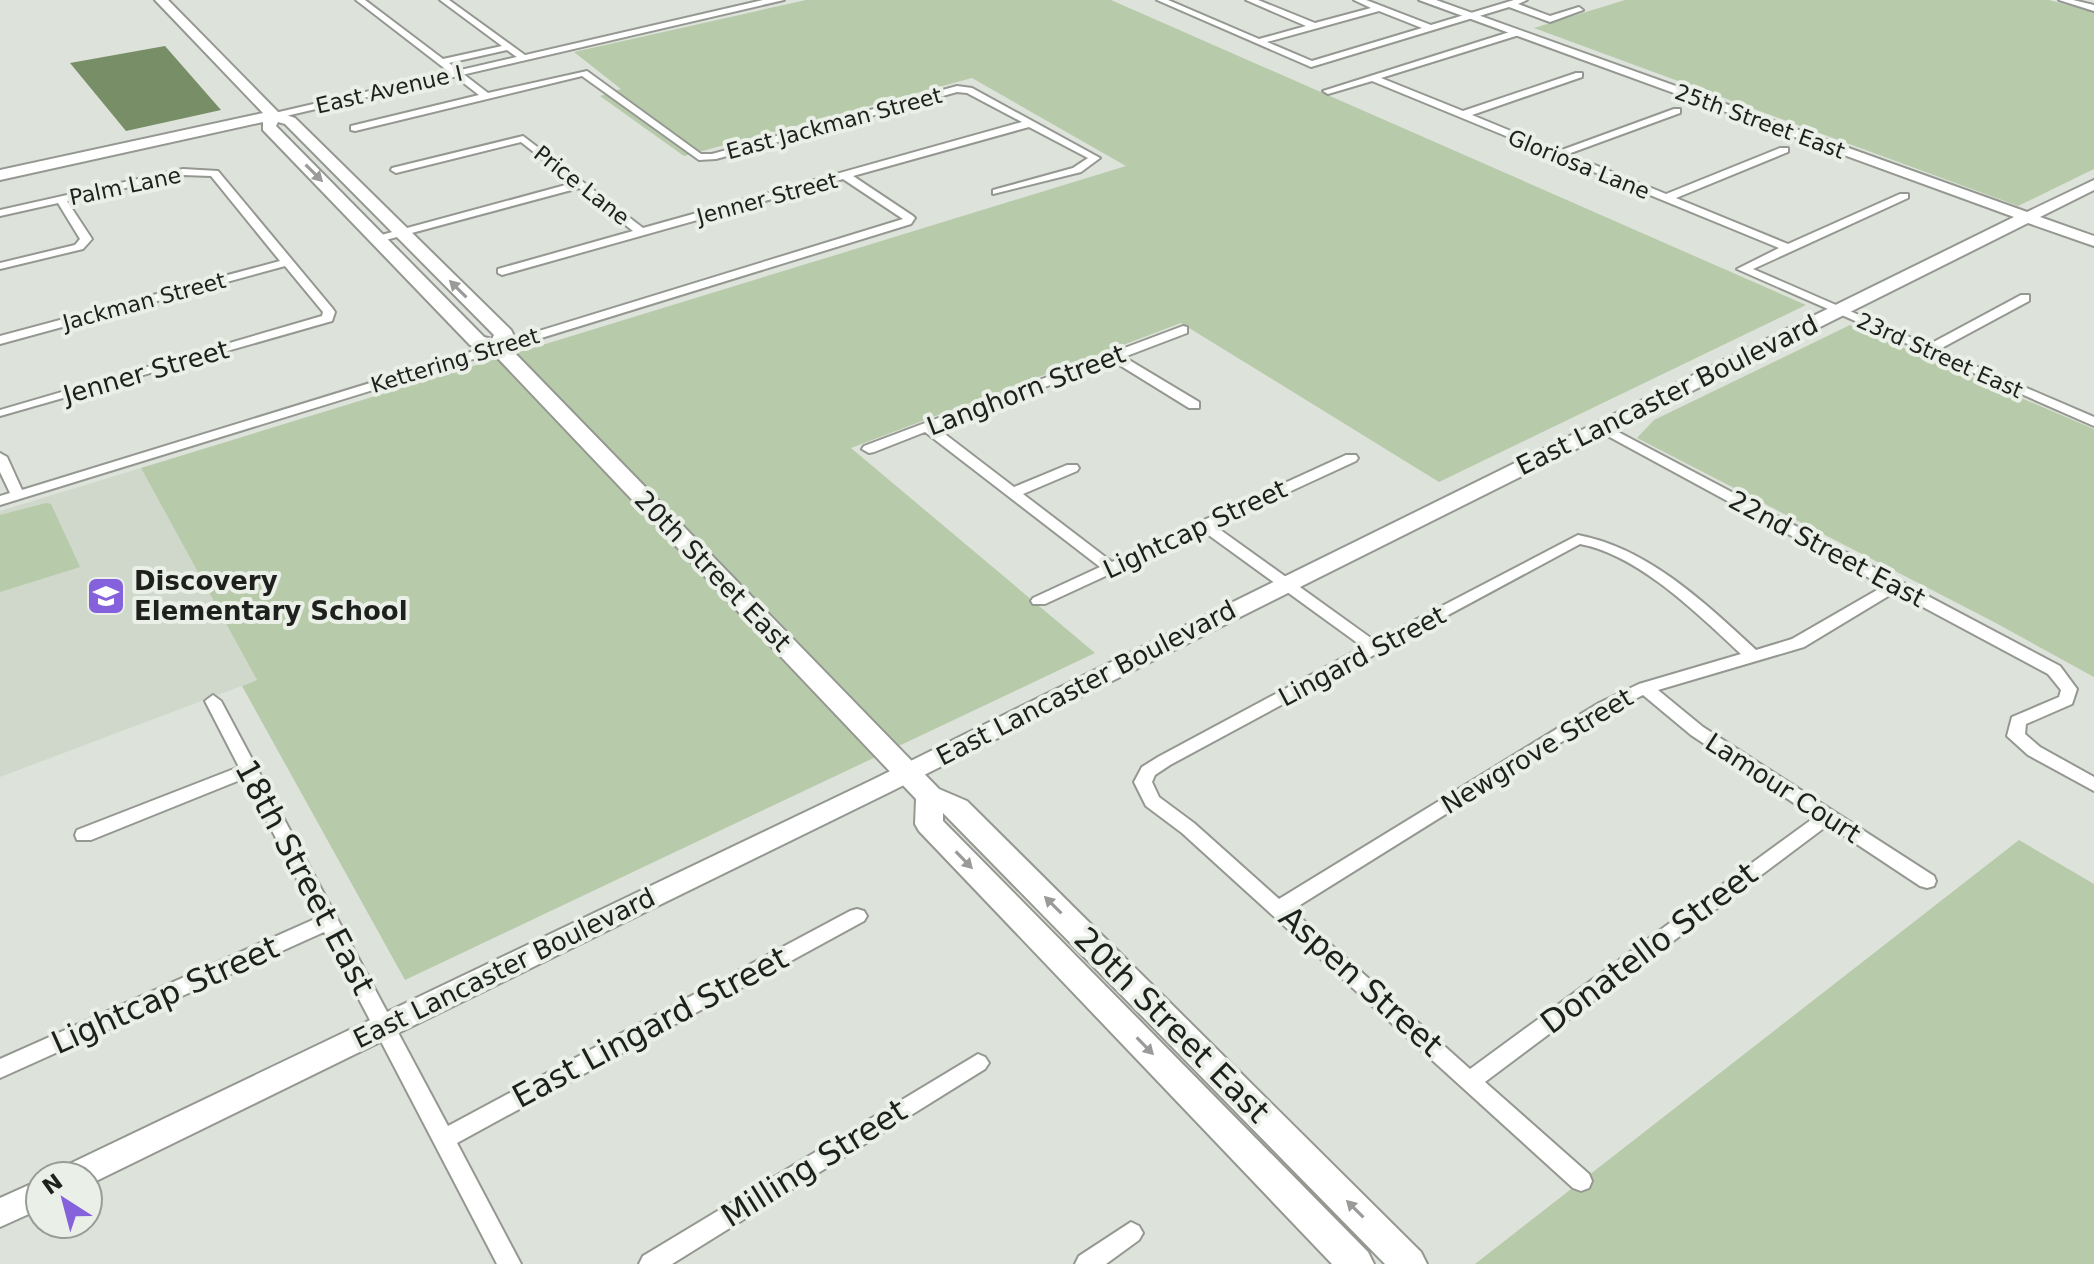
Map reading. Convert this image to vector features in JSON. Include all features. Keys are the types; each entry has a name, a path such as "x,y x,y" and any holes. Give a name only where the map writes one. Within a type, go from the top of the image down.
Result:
{"main road":[{"name":"20th Street East","path":"161,0 273,115 290,121 504,334 498,347"},
{"name":"East Avenue I","path":"0,175 778,0"},
{"name":"25th Street East","path":"1425,0 2094,241"},
{"name":"20th Street East","path":"273,115 268,127 477,341 498,347 906,773 929,796 957,808 1409,1264"},
{"name":"East Lancaster Boulevard","path":"104,1162 906,773 2094,184"},
{"name":"20th Street East","path":"929,796 929,824 1356,1264"},
{"path":"0,1213 24,1202"}],"street":[{"path":"360,0 486,96"},
{"path":"444,0 524,58"},
{"path":"1161,0 1311,64 1523,0"},
{"path":"1250,0 1315,26"},
{"path":"1358,0 1431,28"},
{"path":"2063,0 2094,8"},
{"path":"1509,4 1550,19 1579,10"},
{"path":"1260,41 1380,8"},
{"path":"1328,91 1516,33"},
{"path":"443,62 509,47"},
{"name":"East Jackman Street","path":"486,96 584,73 699,157 957,89 969,90 1031,123"},
{"path":"1461,115 1579,75"},
{"name":"Gloriosa Lane","path":"1371,77 1788,248"},
{"path":"355,128 486,96"},
{"path":"1557,155 1677,111"},
{"path":"997,192 1077,170 1095,158 1031,123"},
{"name":"Jenner Street","path":"502,271 1031,123"},
{"name":"Price Lane","path":"396,170 523,139 641,232"},
{"path":"1664,199 1784,150"},
{"name":"Palm Lane","path":"0,213 183,172 214,173 329,312"},
{"name":"Kettering Street","path":"0,501 907,222 909,218 846,176"},
{"path":"378,239 582,184"},
{"path":"1788,248 1904,196"},
{"path":"0,266 79,247 86,239 61,200"},
{"name":"23rd Street East","path":"1788,248 1743,269 2091,419"},
{"name":"Jackman Street","path":"0,340 288,262"},
{"path":"1928,350 2025,298"},
{"name":"Jenner Street","path":"3,413 310,325 328,318 329,312"},
{"name":"Langhorn Street","path":"869,449 1183,330"},
{"path":"1113,356 1194,405"},
{"path":"927,427 1110,568"},
{"name":"22nd Street East","path":"1600,428 2054,670 2069,689 2066,700 2018,721 2016,736 2034,751 2094,785"},
{"path":"0,457 18,496"},
{"name":"Lightcap Street","path":"1039,601 1351,458"},
{"path":"1013,493 1072,468"},
{"path":"1204,525 1376,649"},
{"name":"Lingard Street","path":"1143,782 1148,771 1164,761 1376,649 1570,541 1587,539 1603,543 1676,589 1753,656"},
{"name":"Newgrove Street","path":"1279,908 1605,707 1645,688 1798,643 1825,630 1896,585"},
{"name":"Lamour Court","path":"1645,688 1697,731 1927,881"},
{"name":"18th Street East","path":"213,701 509,1264"},
{"path":"84,835 249,770"},
{"name":"Aspen Street","path":"1143,782 1152,801 1279,908 1581,1181"},
{"name":"Donatello Street","path":"1471,1080 1827,817"},
{"name":"East Lingard Street","path":"443,1139 857,916"},
{"name":"Lightcap Street","path":"0,1069 329,921"},
{"name":"Milling Street","path":"651,1264 978,1063"},
{"path":"1087,1264 1131,1233"}],"shaded area":[{"path":"806,0 1111,0 1806,305 1439,482 1181,323 851,448 1095,653 405,980 242,686 257,680 141,468 1126,166 972,78 684,156 600,96 621,89 574,52"},
{"path":"1625,0 2049,0 2094,12 2094,169 2018,206 1534,28"},
{"path":"165,46 221,110 126,131 70,63"},
{"path":"1850,325 2094,429 2094,677 1637,438 1654,420"},
{"name":"Discovery Elementary School","path":"141,468 257,680 0,777 0,511"},
{"path":"51,504 80,567 0,592 0,515"},
{"path":"2019,840 2094,884 2094,1264 1475,1264"}],"place":[{"name":"Discovery Elementary School","path":"106,596"}]}
